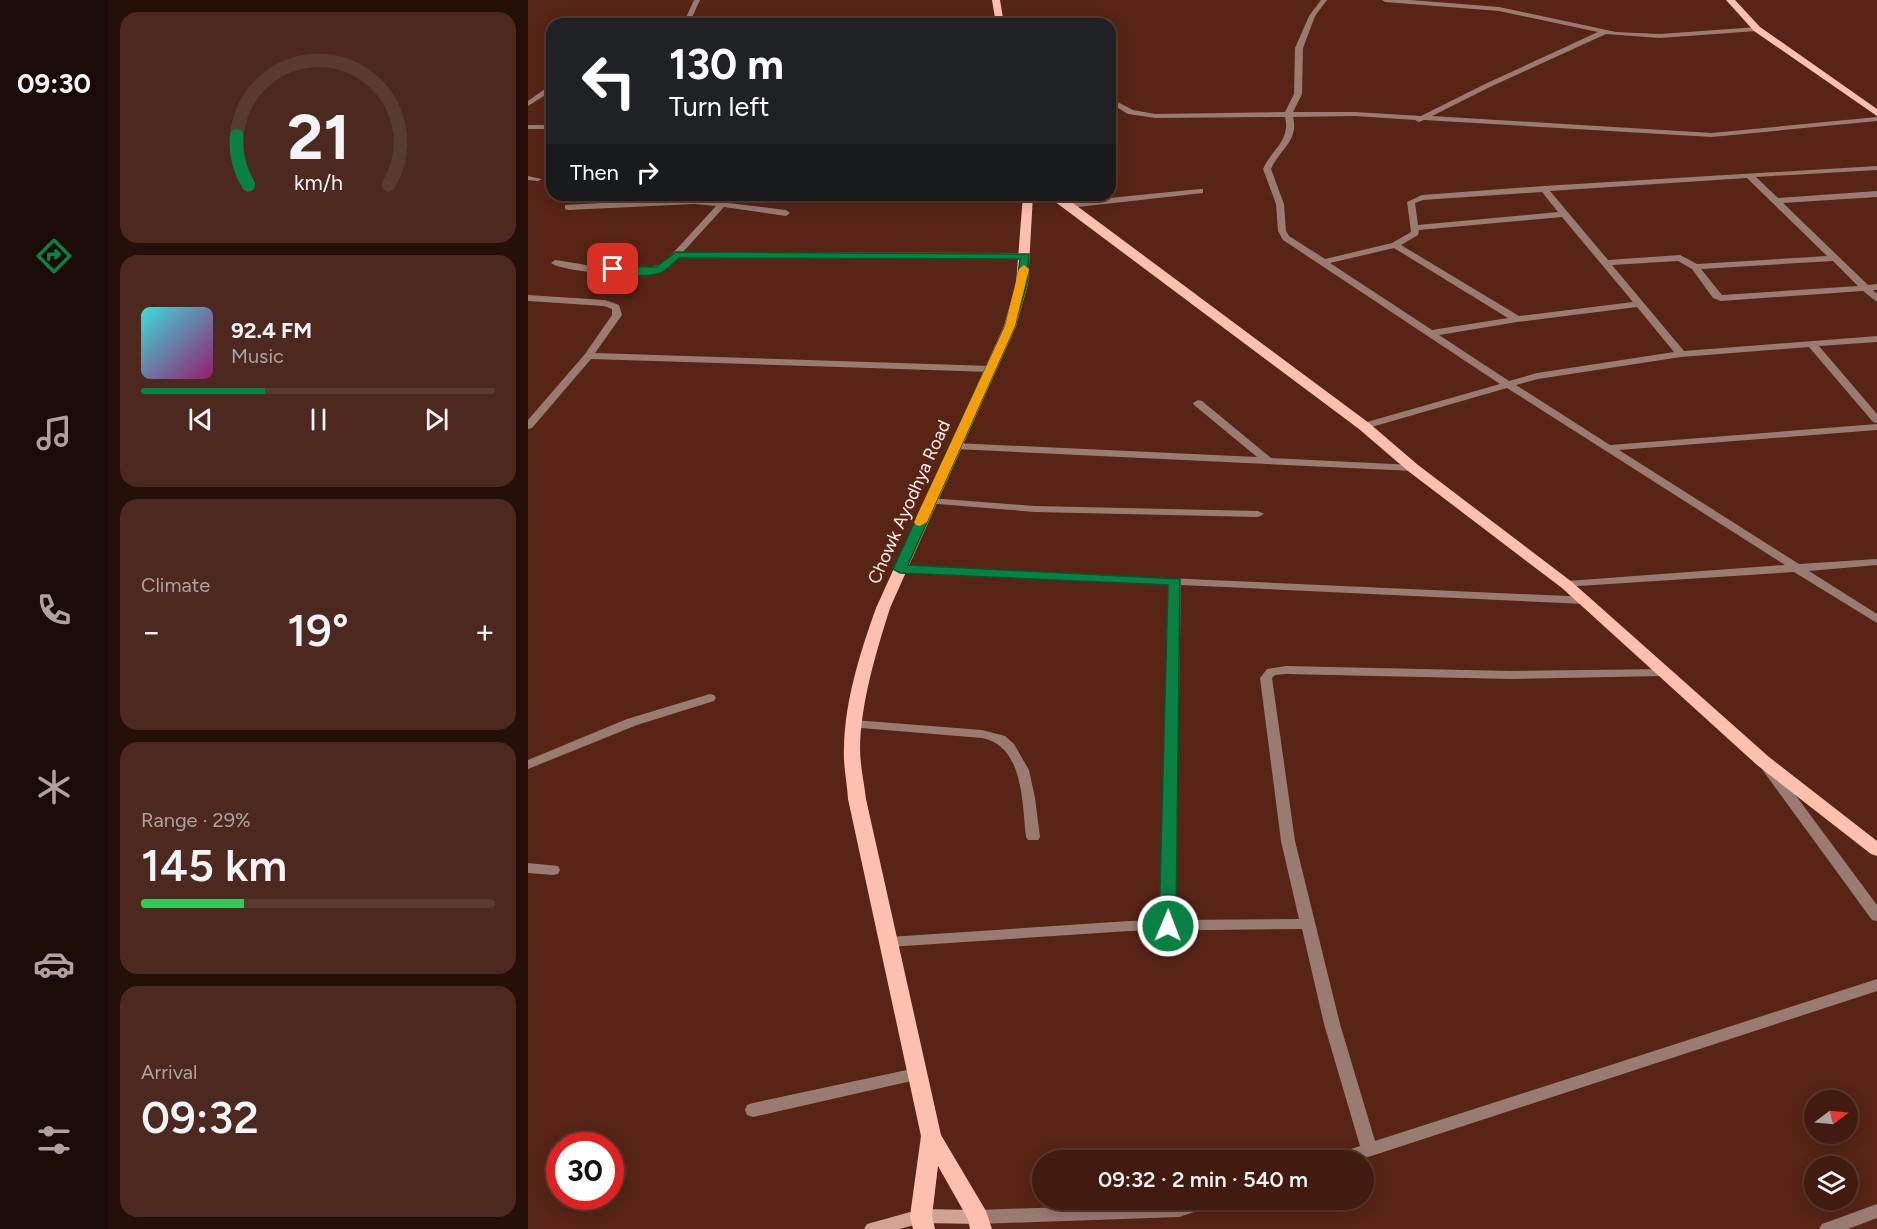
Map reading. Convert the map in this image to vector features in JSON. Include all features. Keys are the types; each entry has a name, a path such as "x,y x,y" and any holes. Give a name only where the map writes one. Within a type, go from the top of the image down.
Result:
{"main road":[{"path":"996,0 999,18"},
{"path":"1730,0 1757,29 1877,113"},
{"name":"Chowk Ayodhya Road","path":"931,1136 857,799 852,750 854,724 867,656 900,569 991,369 1013,315 1022,284 1028,201"},
{"path":"1062,201 1364,426 1413,468 1567,585 1763,761 1877,850"},
{"path":"922,1223 931,1136"},
{"path":"873,1229 922,1223 979,1223 931,1136"}],"street":[{"path":"689,18 697,0"},
{"path":"1324,0 1312,16 1299,48 1298,94 1288,114 1293,127 1291,135 1270,160 1267,169 1280,204 1281,231 1286,238 1509,385 1877,619"},
{"path":"1385,0 1474,3 1604,32 1660,36 1757,29"},
{"path":"1419,120 1457,98 1540,63 1604,32"},
{"path":"528,104 546,92"},
{"path":"1116,103 1142,115 1355,114 1419,120 1713,135 1877,119"},
{"path":"528,127 546,127"},
{"path":"1325,262 1395,245 1415,233 1411,202 1415,200 1543,188 1877,168"},
{"path":"1749,175 1877,299"},
{"path":"528,178 538,179"},
{"path":"1543,188 1637,304 1681,354"},
{"path":"1116,200 1200,191"},
{"path":"1776,201 1877,194"},
{"path":"568,207 673,201 723,203 786,213"},
{"path":"1069,205 1106,201"},
{"path":"555,263 648,272 668,265 723,203"},
{"path":"1414,228 1564,214"},
{"path":"1395,245 1517,319"},
{"path":"676,255 1025,256"},
{"path":"1604,263 1680,258 1695,267 1716,296 1721,298 1877,287"},
{"path":"1695,267 1834,258"},
{"path":"528,298 605,303 616,307 617,315 588,356 528,426"},
{"path":"1431,333 1517,319 1637,304"},
{"path":"1364,426 1537,376 1681,354 1877,339"},
{"path":"1812,344 1877,420"},
{"path":"588,356 991,369"},
{"path":"1198,403 1268,461"},
{"path":"1865,406 1877,405"},
{"path":"1608,448 1877,427"},
{"path":"955,446 1413,468"},
{"path":"930,501 1057,510 1258,514"},
{"path":"1567,585 1877,562"},
{"path":"900,569 1585,600"},
{"path":"1168,926 1175,582"},
{"path":"1662,672 1510,675 1286,670 1271,672 1266,678 1286,829 1306,924 1332,1024 1369,1150 1877,985"},
{"path":"528,765 621,726 710,698"},
{"path":"854,724 982,734 1000,739 1015,754 1022,775 1033,837"},
{"path":"1763,761 1877,916"},
{"path":"528,867 553,870"},
{"path":"889,942 1040,931 1306,924"},
{"path":"753,1110 916,1074"},
{"path":"979,1223 1179,1210"},
{"path":"1828,1229 1877,1211"}],"slow traffic":[{"path":"920,522 997,358 1010,326 1024,269"}],"route":[{"path":"613,269 632,272 659,270 668,265 676,255 1025,256 1022,284 1010,326 900,569 1175,582 1168,926"}]}
